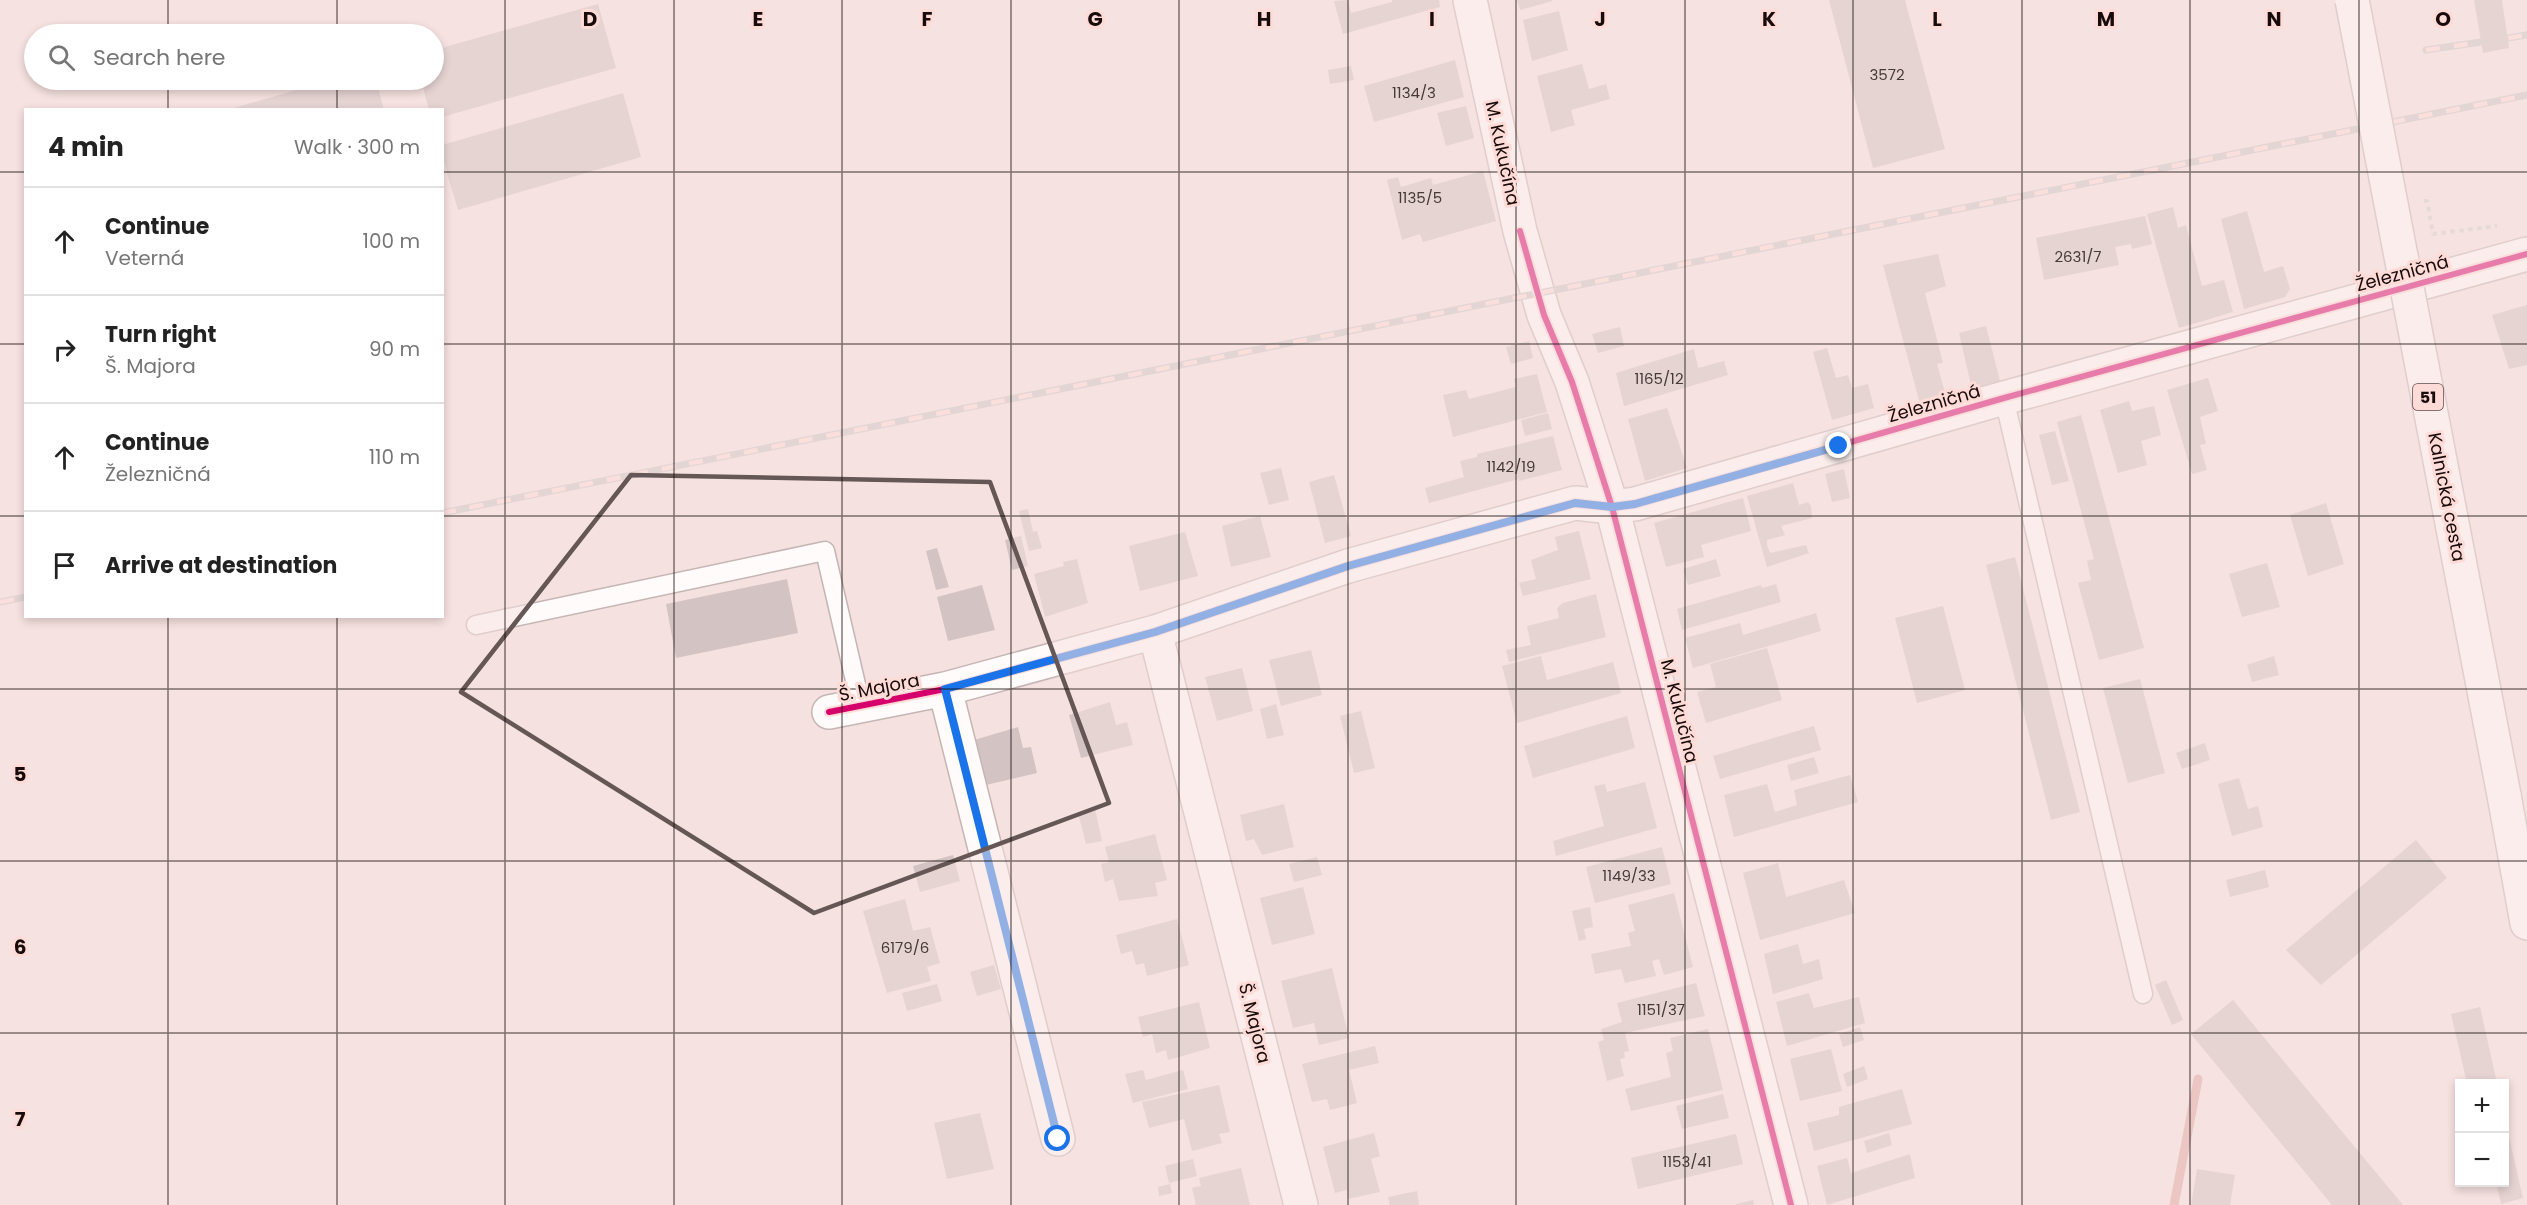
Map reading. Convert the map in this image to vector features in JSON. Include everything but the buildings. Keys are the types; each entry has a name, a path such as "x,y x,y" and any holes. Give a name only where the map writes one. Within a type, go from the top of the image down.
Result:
{"street":[{"name":"M. Kukučína","path":"1470,0 1520,231 1536,292 1572,382 1612,507 1791,1205"},
{"name":"Kalnická cesta","path":"2352,0 2527,923"},
{"name":"Železničná","path":"1348,566 1575,503 1612,507 1635,504 2004,398 2527,254"},
{"name":"Š. Majora","path":"829,712 945,689 1155,632 1348,566"},
{"name":"Š. Majora","path":"1155,632 1301,1205"},
{"path":"945,689 1058,1139"}],"lane":[{"path":"2004,398 2143,994"},
{"path":"476,625 825,551 861,706"}],"path":[{"path":"2427,201 2433,234 2502,225"}],"highlighted area":[{"path":"631,475 990,482 1109,803 814,913 461,692"}],"waterway":[{"path":"2174,1205 2198,1079"}],"railway":[{"path":"2508,38 2527,35"},
{"path":"2426,50 2481,42"},
{"path":"444,513 2527,95"},
{"path":"0,602 24,597"}],"cycle path":[{"path":"1520,231 1544,315 1572,382 1612,507 1791,1205"},
{"path":"829,712 945,689 1155,632 1348,566 1575,503 1612,507 1635,504 2004,398 2527,254"}],"route":[{"path":"1058,1139 945,689 1155,632 1348,566 1575,503 1612,507 1635,504 1839,446"}]}
